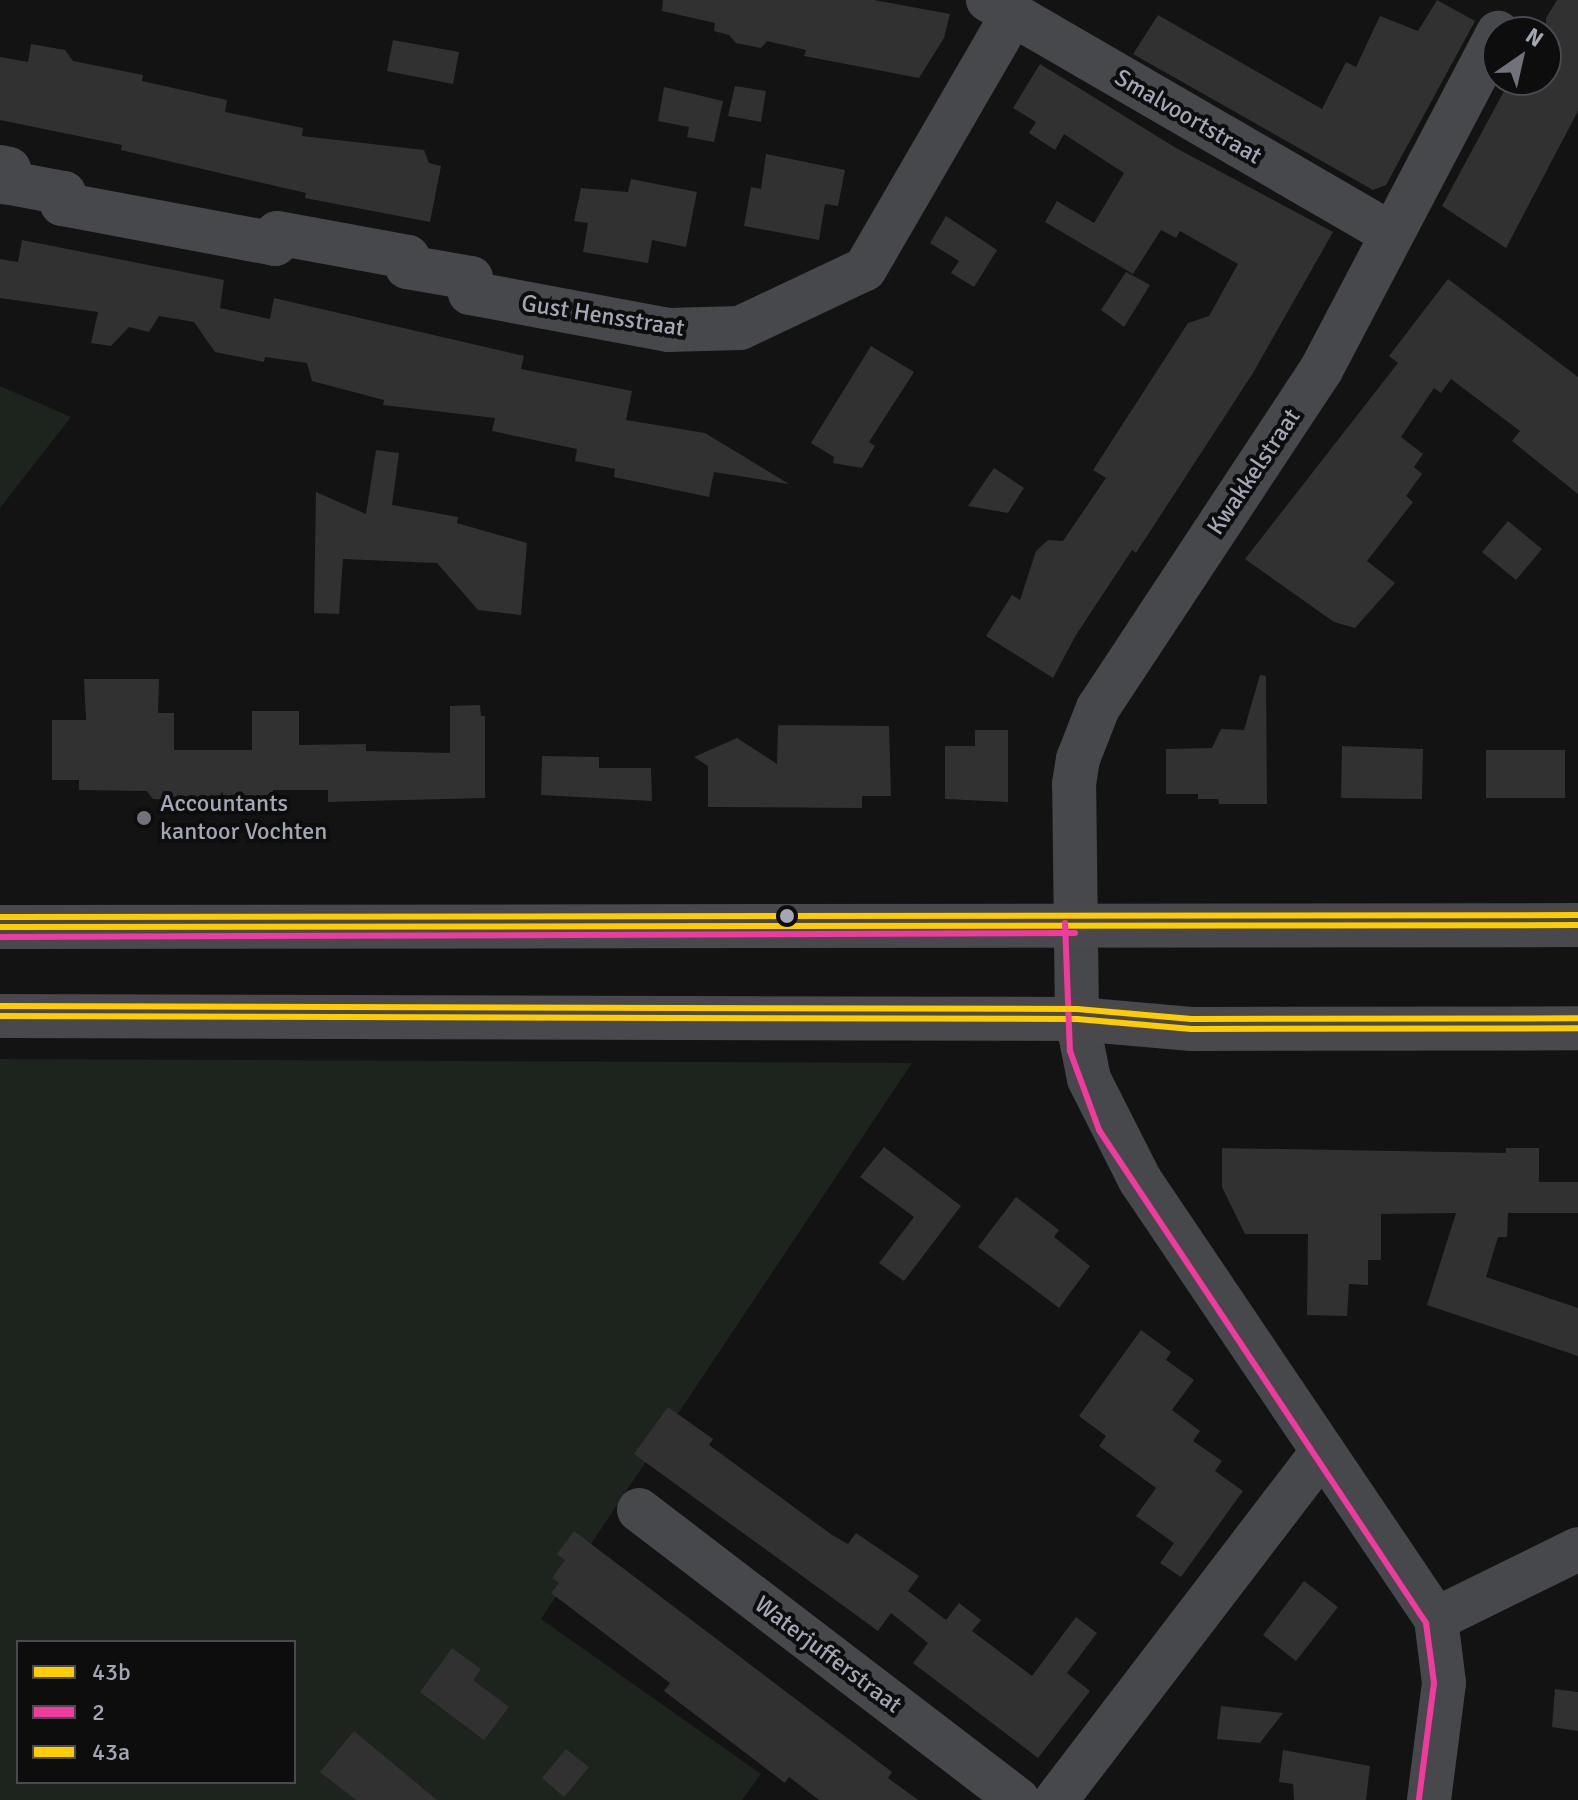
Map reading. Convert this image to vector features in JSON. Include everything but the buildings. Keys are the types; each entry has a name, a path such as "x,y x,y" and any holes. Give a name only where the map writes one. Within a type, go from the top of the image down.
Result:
{"main road":[{"path":"0,927 1075,923 1578,925"},
{"path":"0,1016 1077,1019 1192,1029 1578,1028"}],"street":[{"name":"Smalvoortstraat","path":"1000,8 1389,232"},
{"name":"Gust Hensstraat","path":"0,167 9,169 5,182 64,193 62,204 275,244 277,233 408,257 407,267 471,278 470,293 644,326 691,332 740,328 865,269 1000,8"},
{"name":"Kwakkelstraat","path":"1436,1619 1122,1150 1089,1079 1077,1019 1074,784 1078,759 1098,708 1321,370 1389,232 1482,61"},
{"path":"1056,1800 1323,1451"},
{"name":"Waterjufferstraat","path":"639,1510 1018,1800"},
{"path":"1429,1800 1444,1683 1436,1619 1578,1549"}],"shaded area":[{"path":"0,386 71,417 0,508"},
{"path":"0,1059 912,1063 541,1619 761,1774 742,1800 0,1800"}],"transit line":[{"name":"43a","path":"0,917 1578,915"},
{"name":"2","path":"1065,923 1070,1051 1099,1130 1426,1623 1434,1683 1419,1799"},
{"name":"43b","path":"0,927 1578,925"},
{"name":"2","path":"0,937 1075,933"},
{"name":"43a","path":"0,1006 1077,1009 1192,1019 1578,1018"},
{"name":"43b","path":"0,1016 1077,1019 1192,1029 1578,1028"}],"place":[{"name":"Accountants kantoor Vochten","path":"144,818"}]}
